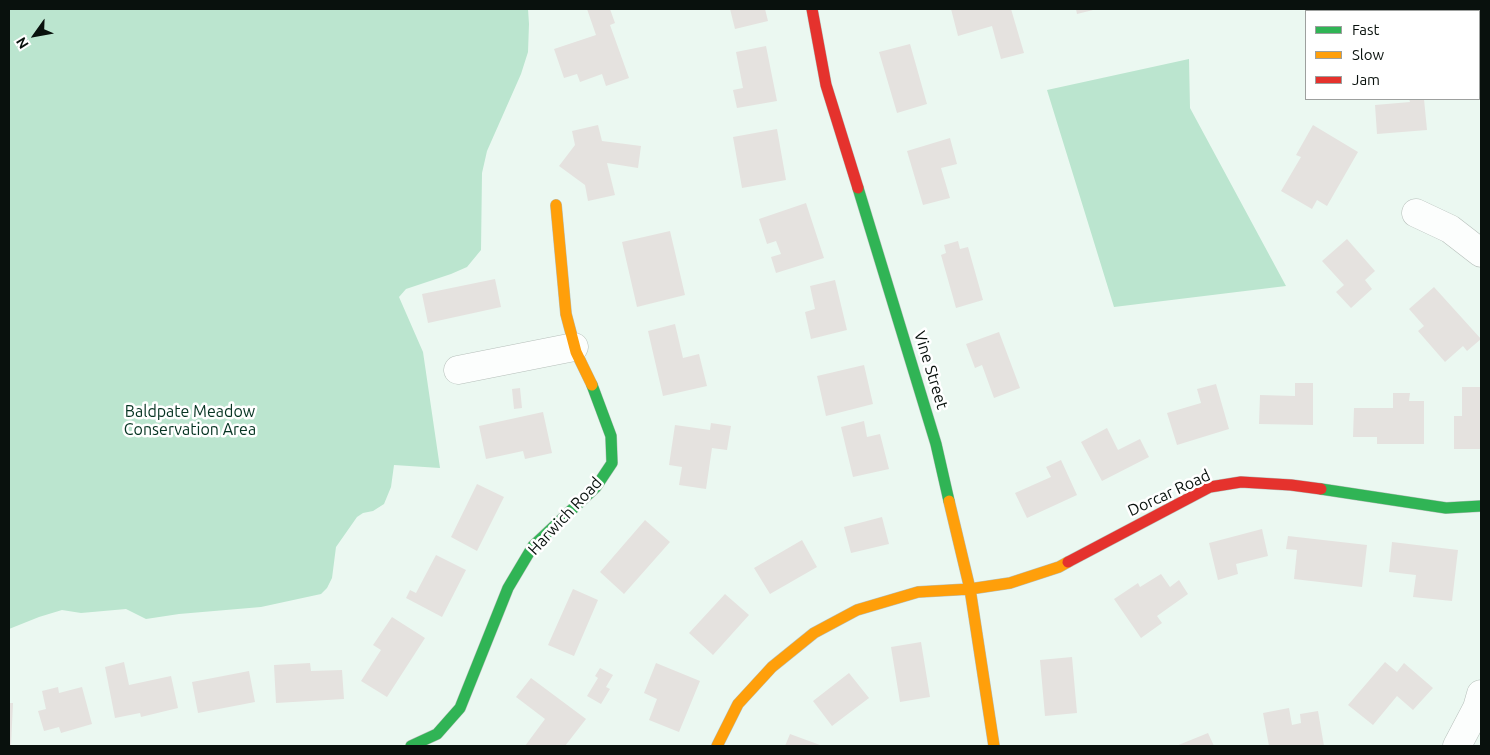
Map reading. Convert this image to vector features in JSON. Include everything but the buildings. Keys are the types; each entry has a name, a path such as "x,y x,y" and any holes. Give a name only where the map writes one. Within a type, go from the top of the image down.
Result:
{"street":[{"name":"Vine Street","path":"812,9 826,85 936,444 970,589 994,746"},
{"name":"Harwich Road","path":"411,746 438,734 460,708 508,588 533,546 596,487 612,463 611,436 595,391 574,347 566,314 556,205"},
{"path":"1416,213 1450,229 1481,253"},
{"path":"458,370 574,347"},
{"name":"Dorcar Road","path":"717,746 738,704 772,667 814,633 858,610 918,592 970,589 1010,582 1059,567 1210,487 1241,482 1291,485 1446,508 1481,506"},
{"path":"1457,746 1477,708 1481,694"}],"green space":[{"name":"Baldpate Meadow Conservation Area","path":"9,9 528,9 528,52 521,74 487,151 482,173 481,250 467,267 406,289 399,297 423,352 440,468 394,465 391,487 384,504 373,511 363,513 357,517 336,547 332,578 327,588 321,594 261,607 179,614 146,619 126,609 81,613 62,610 9,629"},
{"path":"1189,59 1190,108 1286,286 1114,307 1047,90"}],"traffic: fast":[{"path":"858,188 936,444 949,501"},
{"path":"411,746 437,734 460,708 508,588 533,546 596,487 612,463 611,436 592,385"},
{"path":"1321,489 1446,508 1481,506"}],"traffic: slow":[{"path":"556,205 566,314 576,352 592,385"},
{"path":"949,501 970,589 994,746"},
{"path":"717,746 738,704 772,667 814,633 857,610 918,592 970,589 1010,583 1059,567 1068,562"}],"traffic: jam":[{"path":"812,9 826,85 858,188"},
{"path":"1068,562 1210,487 1241,482 1321,489"}]}
